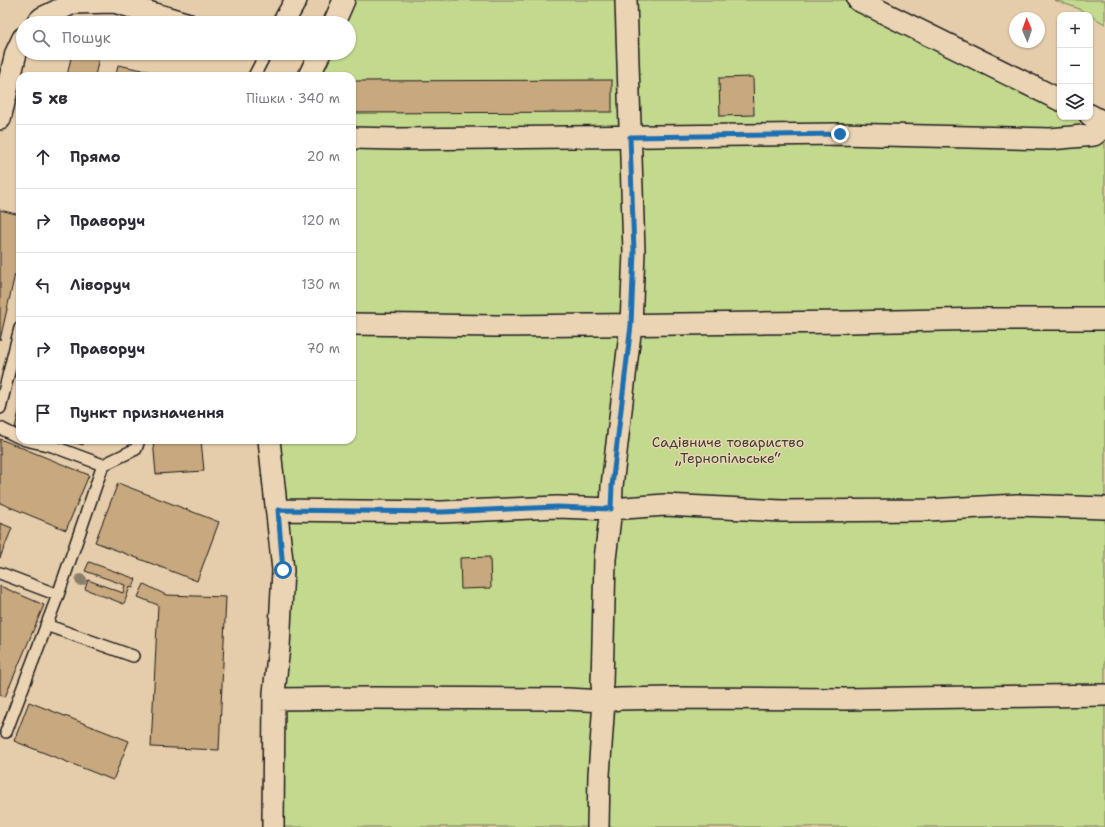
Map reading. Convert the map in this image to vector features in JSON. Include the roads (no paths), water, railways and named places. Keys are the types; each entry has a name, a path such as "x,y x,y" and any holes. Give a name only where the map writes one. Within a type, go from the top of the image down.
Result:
{"street":[{"path":"287,16 296,0"},
{"path":"337,16 344,0"},
{"path":"598,827 599,775 604,701 602,684 605,559 631,325 634,252 626,0"},
{"path":"858,0 1057,99"},
{"path":"46,16 73,3 114,2 162,16"},
{"path":"0,119 16,53"},
{"path":"311,72 317,60"},
{"path":"1093,117 1105,123"},
{"path":"356,138 397,139 840,134 1050,139 1094,135 1105,126"},
{"path":"356,324 497,326 986,319 1105,319"},
{"path":"270,444 278,510 283,570 279,647 274,699 273,827"},
{"path":"278,510 442,512 557,507 611,509 665,504 782,511 928,510 1017,505 1105,508"},
{"path":"274,699 567,699 604,701 619,699 672,698 845,699 1105,695"}],"lane":[{"path":"256,72 262,60"},
{"path":"0,408 16,360"},
{"path":"0,428 16,436"},
{"path":"43,444 103,465"},
{"path":"6,732 58,595 103,465 136,449 138,444"},
{"path":"0,573 58,595"},
{"path":"46,625 133,656"}],"park label":[{"name":"Садівниче товариство „Тернопільське“","path":"728,450"}]}
